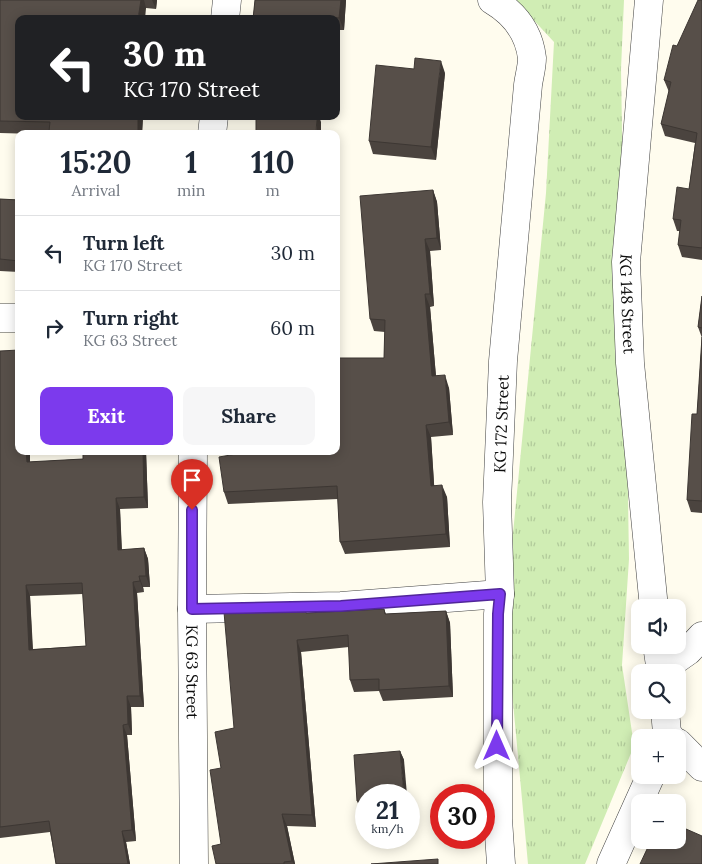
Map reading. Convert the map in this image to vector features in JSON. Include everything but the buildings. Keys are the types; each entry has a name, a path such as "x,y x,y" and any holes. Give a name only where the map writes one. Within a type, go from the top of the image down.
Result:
{"street":[{"path":"225,15 227,0"},
{"name":"KG 172 Street","path":"492,0 505,8 518,21 528,38 532,60 528,85 503,361 497,502 500,594 498,614 498,800 501,864"},
{"name":"KG 148 Street","path":"649,0 626,262 630,364 653,599"},
{"path":"0,318 15,318"},
{"name":"KG 63 Street","path":"193,455 194,864"},
{"path":"192,609 341,606 500,594"},
{"path":"660,663 688,651 702,636"},
{"path":"686,750 702,767"},
{"path":"611,864 647,784"}],"green space":[{"path":"515,0 624,0 621,69 629,559 622,665 631,729 631,753 585,864 528,864 505,616 546,193 554,42"}],"route":[{"path":"192,510 192,609 341,606 500,594 498,614 497,746"}]}
